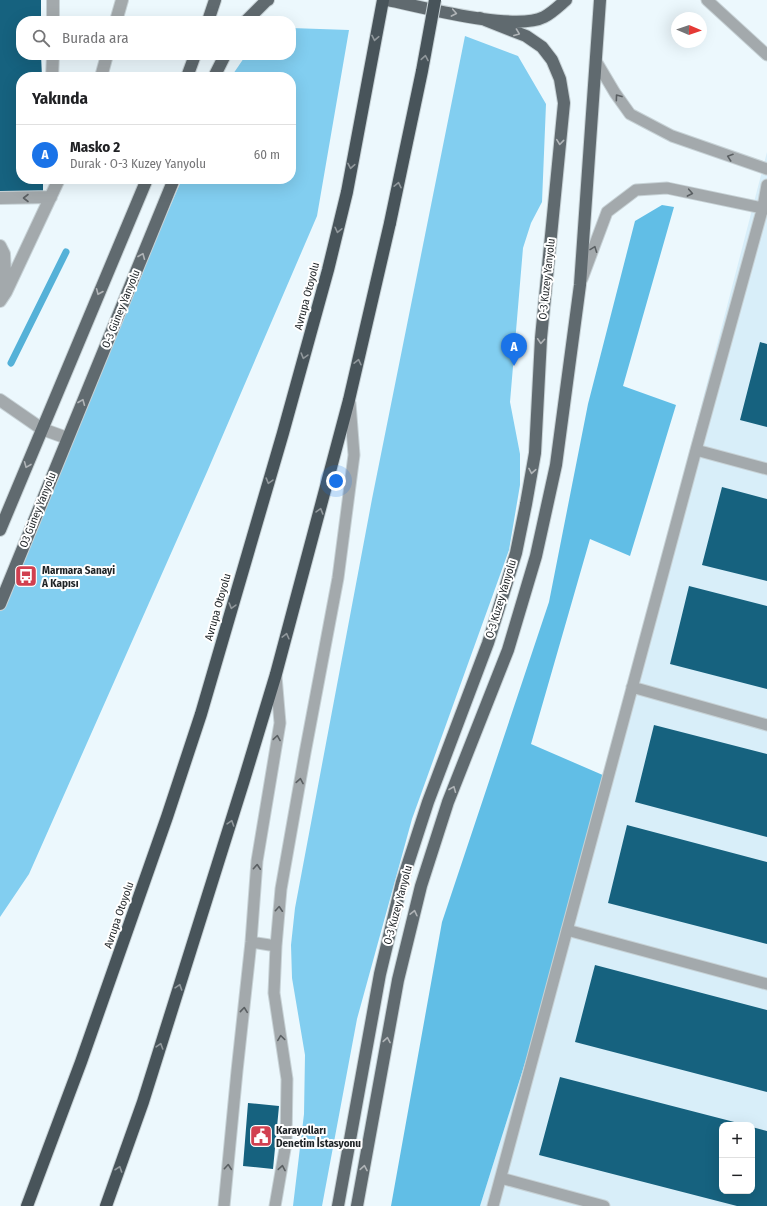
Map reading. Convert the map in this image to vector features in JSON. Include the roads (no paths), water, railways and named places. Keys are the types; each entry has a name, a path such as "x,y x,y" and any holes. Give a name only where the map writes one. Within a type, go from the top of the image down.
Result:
{"highway":[{"name":"Avrupa Otoyolu","path":"27,1206 81,1062 167,817 200,714 328,270 347,192 383,0"},
{"path":"106,1206 143,1102 276,674 350,400 390,223 422,71 435,0"}],"main road":[{"path":"210,16 215,0"},
{"path":"251,16 268,0"},
{"path":"388,0 480,18 520,22 544,17 566,0"},
{"name":"O-3 Kuzey Yanyolu","path":"356,1206 398,980 420,886 448,802 508,650 536,556 556,465 580,285 600,0"},
{"name":"O-3 Kuzey Yanyolu","path":"338,1206 380,974 402,882 428,802 488,643 516,553 535,453 541,338 564,103 560,79 552,60 542,47 526,36 480,18"},
{"path":"189,72 194,60"},
{"path":"216,72 222,60"},
{"path":"0,530 145,184"},
{"name":"O-3 Güney Yanyolu","path":"67,438 172,184"},
{"name":"O3 Güney Yanyolu","path":"0,604 67,438"}],"street":[{"path":"53,0 53,16"},
{"path":"117,16 122,0"},
{"path":"52,72 53,60"},
{"path":"102,72 106,60"},
{"path":"51,184 51,197"},
{"path":"3,296 57,184"},
{"path":"0,198 51,197"},
{"path":"0,246 4,254 3,296"},
{"path":"0,400 42,428 67,438"}],"lane":[{"path":"707,0 767,55"},
{"path":"596,62 614,93 630,114 672,136 767,169"},
{"path":"493,1206 696,450 765,208 767,185"},
{"path":"580,285 607,212 636,190 667,188 765,208"},
{"path":"275,1206 286,1143 287,1079 274,993 281,889 338,578 354,455 350,400"},
{"path":"696,450 767,469"},
{"path":"224,1206 237,1071 252,942 257,861 280,723 276,674"},
{"path":"632,687 767,724"},
{"path":"567,930 767,984"},
{"path":"252,942 276,946"},
{"path":"501,1178 604,1206"}],"waterway":[{"path":"11,363 66,252"}],"place":[{"name":"Masko 2","path":"514,366"},
{"name":"Marmara Sanayi A Kapısı","path":"26,576"},
{"name":"Karayolları Denetim İstasyonu","path":"261,1136"}]}
